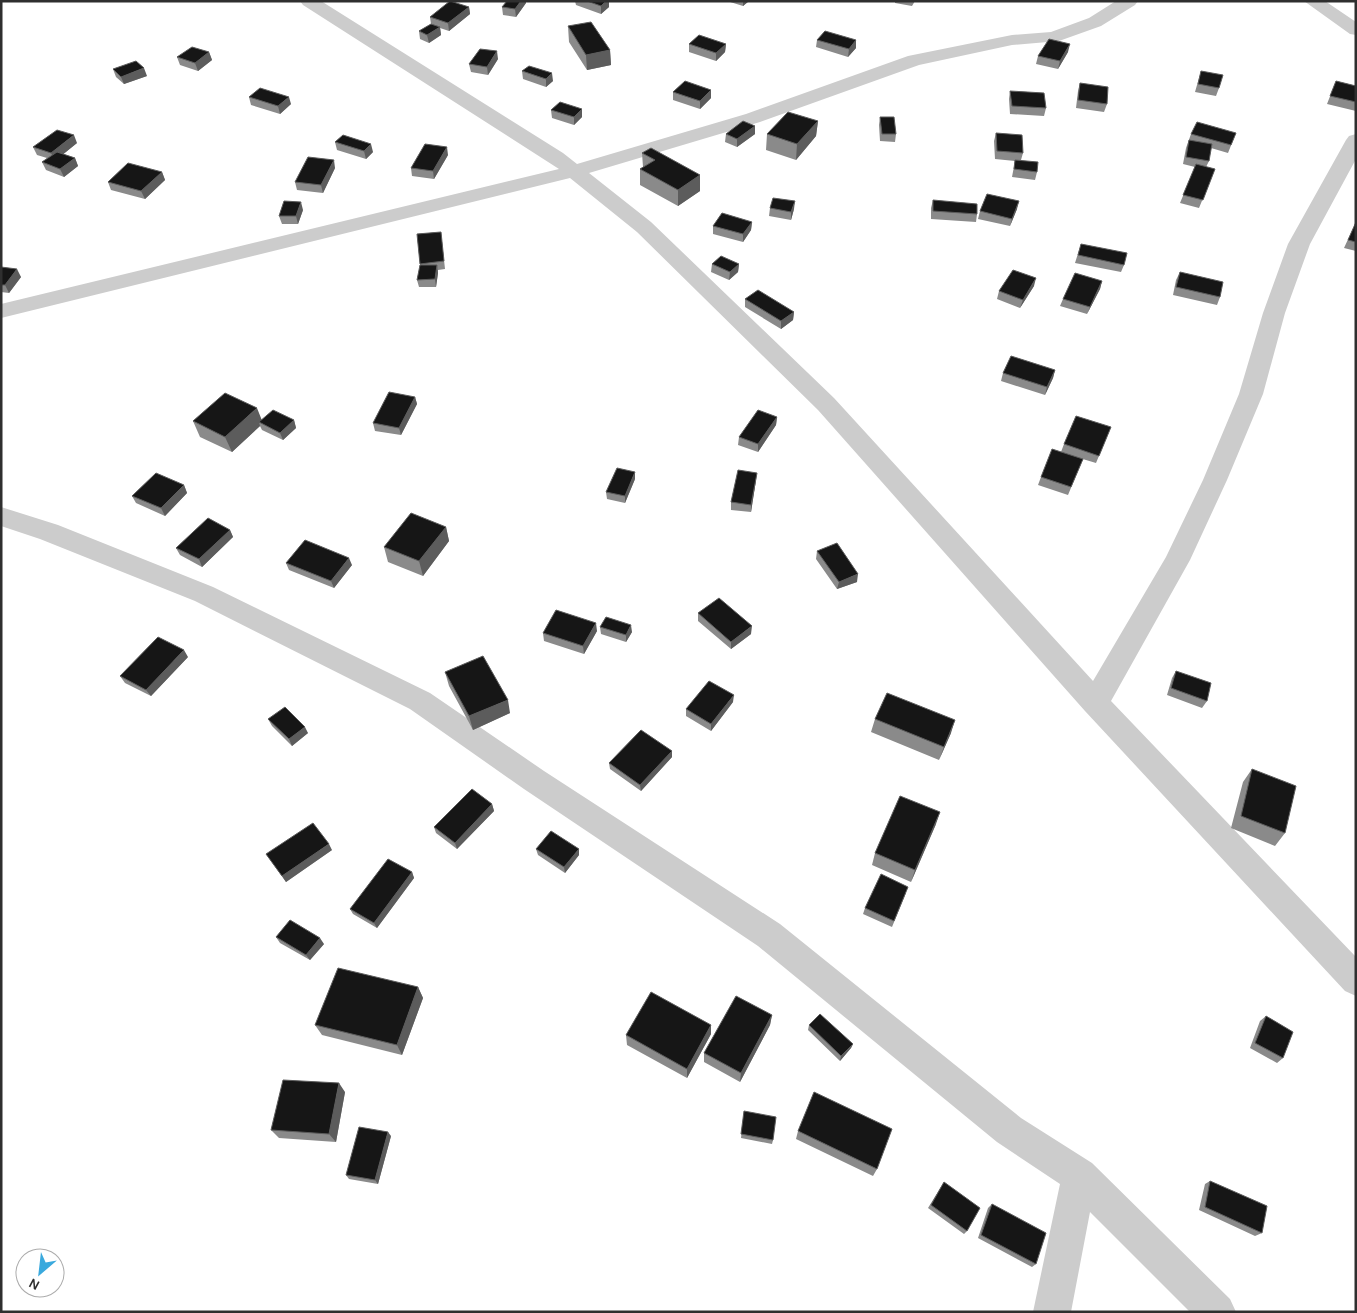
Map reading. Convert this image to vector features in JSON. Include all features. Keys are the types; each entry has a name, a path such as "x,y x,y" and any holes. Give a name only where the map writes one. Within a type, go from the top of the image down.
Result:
{"street":[{"path":"309,1 575,171 644,227 826,404 1095,703 1356,980"},
{"path":"1,311 575,171 753,118 914,60 1012,40 1053,37 1096,22 1129,1"},
{"path":"1313,1 1356,30"},
{"path":"1095,703 1177,560 1215,480 1251,394 1274,313 1299,244 1356,140"},
{"path":"1,516 49,532 204,594 420,701 534,780 769,935 1009,1130 1079,1176 1217,1312"},
{"path":"1052,1312 1079,1176"}],"building":[{"path":"450,1 469,7 448,23 430,17"},
{"path":"507,1 521,1 515,9 502,7"},
{"path":"587,1 606,1 601,6"},
{"path":"591,22 610,50 586,55 568,26"},
{"path":"431,24 440,27 427,35 419,31"},
{"path":"825,31 856,40 849,49 817,40"},
{"path":"699,35 726,44 716,53 689,44"},
{"path":"1049,39 1070,44 1060,61 1038,56"},
{"path":"192,47 209,52 195,63 177,57"},
{"path":"480,49 497,51 487,67 469,64"},
{"path":"136,61 144,68 121,77 113,69"},
{"path":"529,66 552,73 546,79 522,71"},
{"path":"1201,71 1223,75 1219,88 1198,84"},
{"path":"685,81 711,90 700,101 673,92"},
{"path":"1336,81 1356,86 1356,102 1330,96"},
{"path":"1080,83 1108,87 1107,104 1078,100"},
{"path":"260,88 289,97 278,106 249,97"},
{"path":"1010,91 1044,93 1046,108 1012,106"},
{"path":"560,102 582,109 574,117 551,110"},
{"path":"788,112 818,121 797,144 767,134"},
{"path":"880,117 894,117 896,134 882,134"},
{"path":"743,121 755,126 737,139 726,134"},
{"path":"1197,122 1236,133 1231,145 1191,134"},
{"path":"57,130 74,135 51,153 33,147"},
{"path":"996,133 1022,135 1023,153 997,151"},
{"path":"343,135 371,144 364,151 335,142"},
{"path":"1189,140 1212,144 1209,161 1186,157"},
{"path":"425,144 447,147 433,171 411,168"},
{"path":"651,148 700,175 678,190 640,169 655,160 642,153"},
{"path":"57,152 75,158 60,169 42,162"},
{"path":"308,157 334,160 321,185 295,182"},
{"path":"1015,160 1038,162 1037,172 1014,169"},
{"path":"128,163 162,172 141,191 108,182"},
{"path":"1196,164 1215,169 1203,200 1183,195"},
{"path":"987,194 1019,201 1012,219 980,211"},
{"path":"773,198 795,201 791,212 770,208"},
{"path":"933,200 977,204 977,214 933,211"},
{"path":"284,201 301,202 296,216 279,216"},
{"path":"722,213 752,222 743,234 713,226"},
{"path":"1356,222 1356,242 1348,240"},
{"path":"441,232 444,261 420,264 417,234"},
{"path":"1081,244 1127,253 1124,265 1078,255"},
{"path":"721,256 739,264 730,272 712,264"},
{"path":"420,265 437,265 435,279 417,280"},
{"path":"1,267 17,269 5,285 1,285"},
{"path":"1013,270 1036,278 1023,300 999,291"},
{"path":"1180,272 1223,282 1220,297 1176,287"},
{"path":"1075,273 1102,281 1090,307 1063,299"},
{"path":"758,290 794,312 781,321 745,299"},
{"path":"1011,356 1055,370 1047,387 1003,373"},
{"path":"389,392 415,397 399,428 373,423"},
{"path":"225,393 257,408 225,437 193,421"},
{"path":"273,410 294,420 280,433 259,422"},
{"path":"758,410 777,417 758,444 739,437"},
{"path":"1076,416 1111,427 1099,456 1064,444"},
{"path":"1052,449 1083,459 1071,487 1041,477"},
{"path":"617,468 635,472 625,496 606,492"},
{"path":"738,470 757,473 751,505 731,502"},
{"path":"156,473 184,485 161,508 132,496"},
{"path":"411,513 446,527 419,561 384,547"},
{"path":"208,518 230,530 199,559 176,548"},
{"path":"305,540 349,558 331,581 286,563"},
{"path":"837,543 858,574 839,582 817,551"},
{"path":"719,598 752,626 731,642 698,613"},
{"path":"556,610 596,623 583,646 543,633"},
{"path":"606,617 631,625 626,635 600,627"},
{"path":"158,637 184,650 146,690 120,676"},
{"path":"483,656 508,700 469,716 445,672"},
{"path":"1176,671 1211,683 1207,701 1171,688"},
{"path":"709,681 734,695 711,724 686,709"},
{"path":"887,693 955,720 944,747 875,719"},
{"path":"285,707 305,727 289,739 268,719"},
{"path":"641,730 672,751 640,785 609,763"},
{"path":"1252,769 1296,786 1285,833 1241,816"},
{"path":"472,789 492,804 455,843 434,827"},
{"path":"900,796 940,812 915,870 875,853"},
{"path":"313,823 329,844 282,876 266,854"},
{"path":"551,831 579,849 564,867 536,849"},
{"path":"388,859 412,872 374,923 350,909"},
{"path":"881,874 908,887 894,921 865,908"},
{"path":"290,920 320,938 306,955 276,937"},
{"path":"338,968 418,987 397,1045 315,1025"},
{"path":"651,992 711,1025 687,1069 626,1035"},
{"path":"736,996 772,1015 741,1073 704,1053"},
{"path":"820,1014 853,1044 841,1056 809,1025"},
{"path":"1266,1016 1293,1032 1283,1058 1255,1043"},
{"path":"283,1080 339,1083 329,1134 271,1130"},
{"path":"814,1092 892,1129 877,1169 798,1131"},
{"path":"744,1111 776,1117 773,1140 741,1134"},
{"path":"359,1127 388,1132 375,1180 346,1175"},
{"path":"1210,1181 1267,1206 1262,1233 1205,1207"},
{"path":"944,1182 980,1208 967,1231 931,1205"},
{"path":"992,1204 1046,1233 1036,1264 981,1235"}]}
